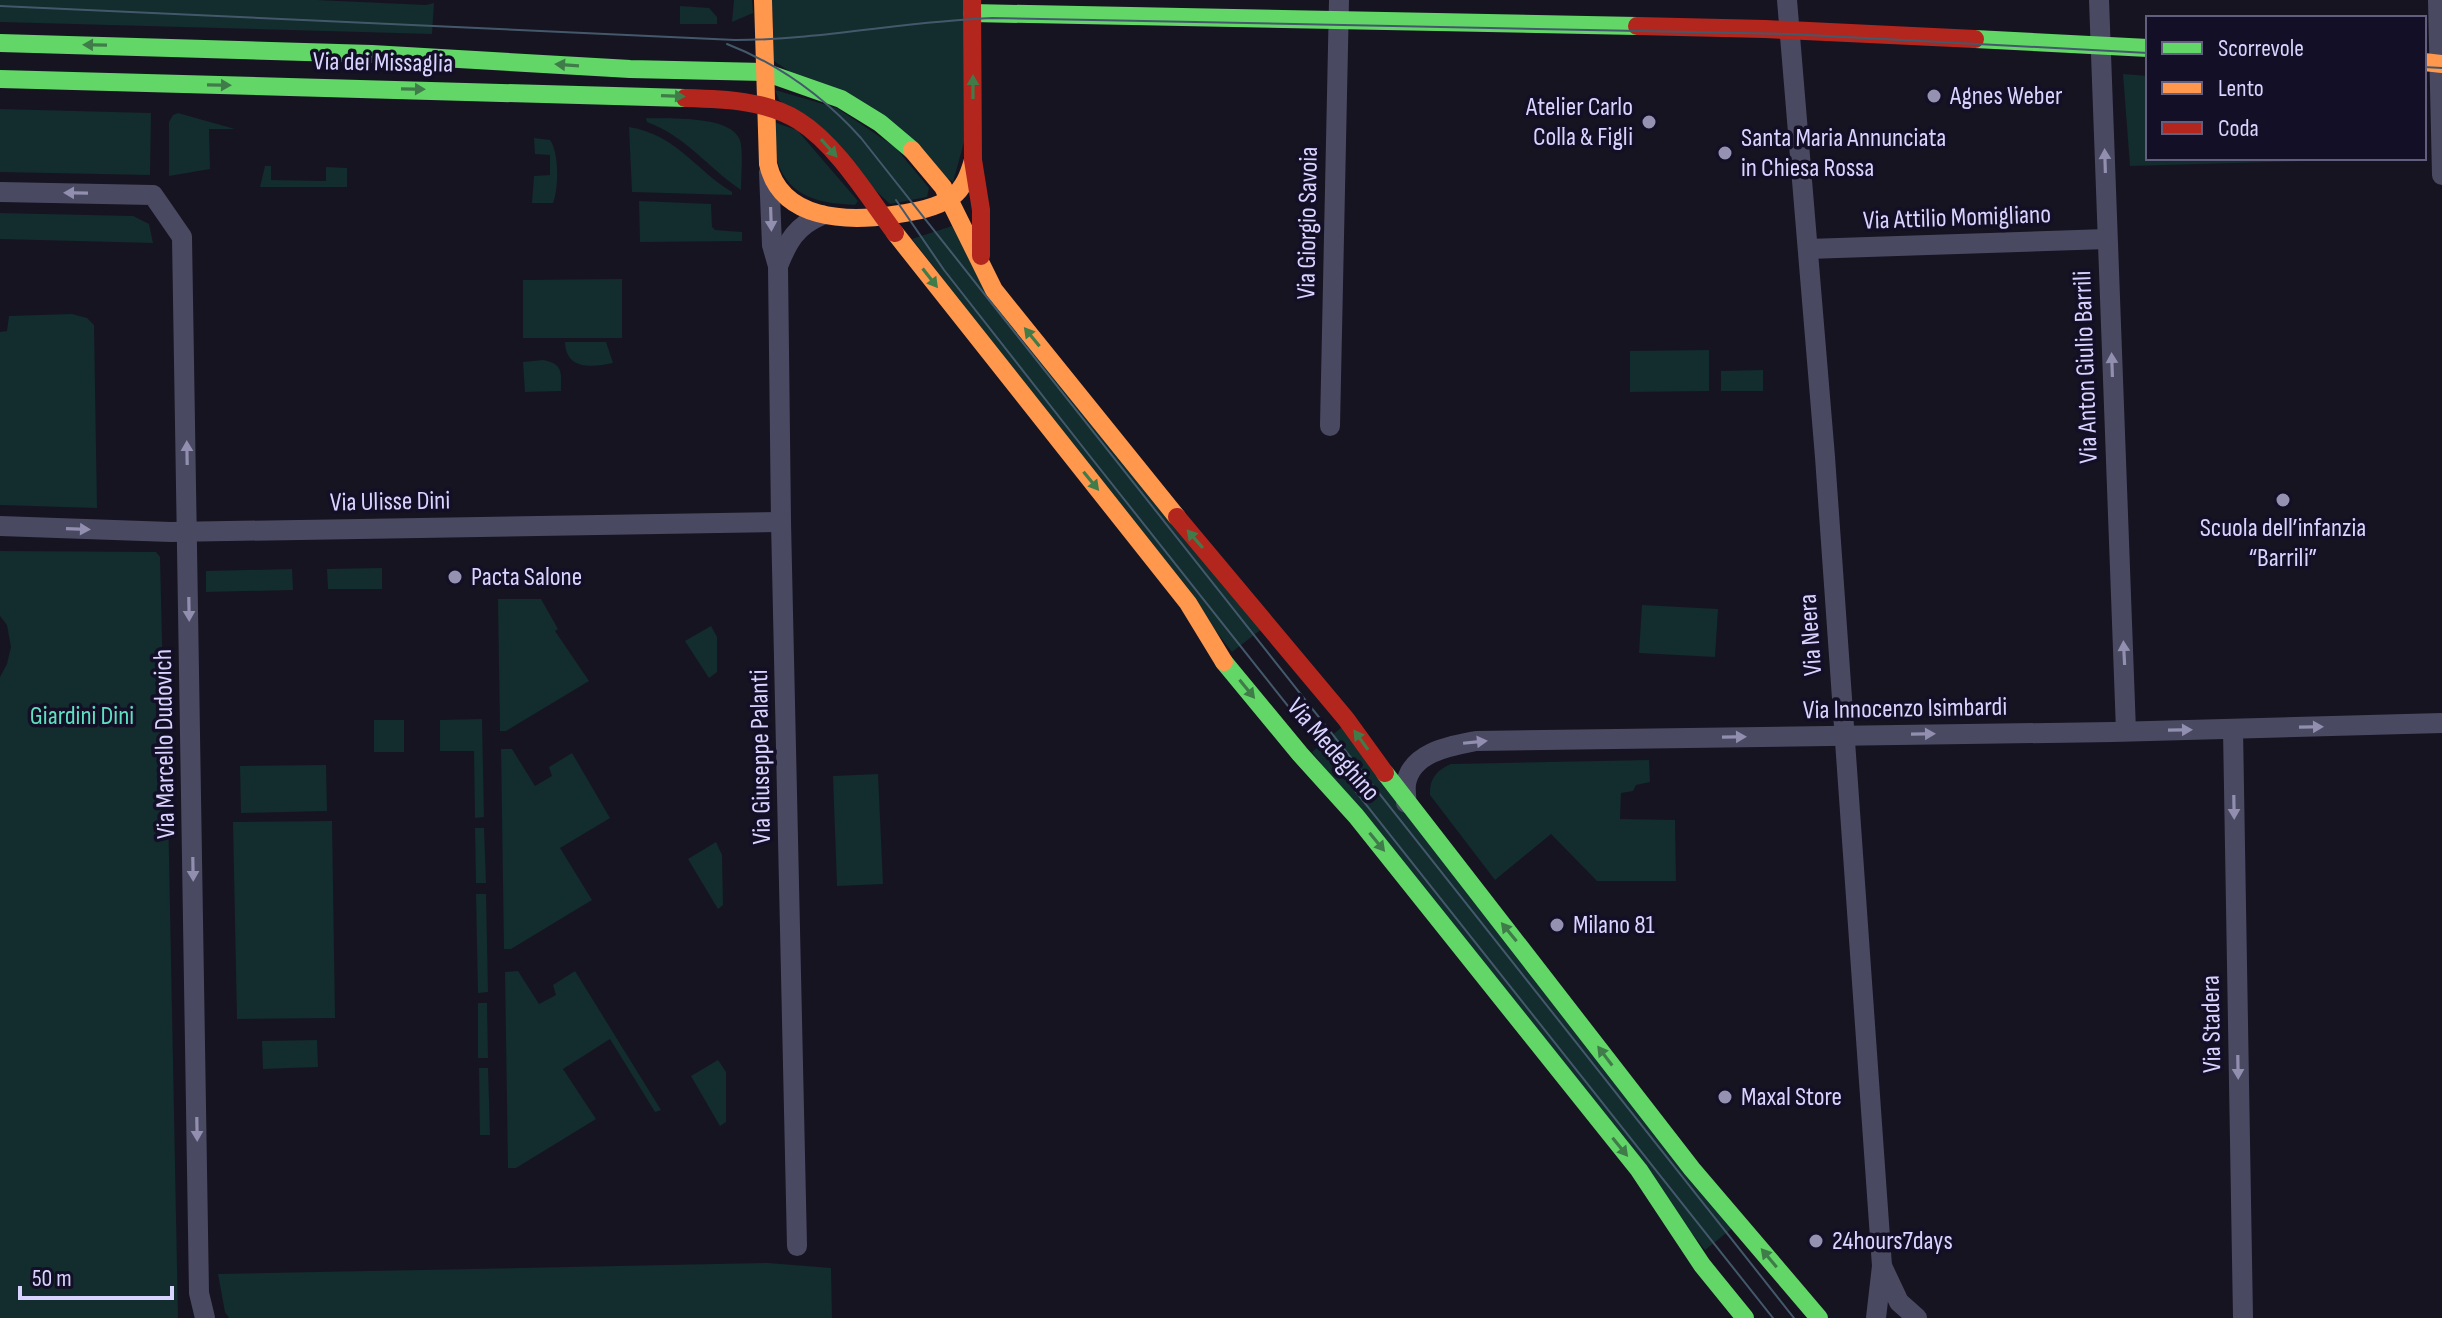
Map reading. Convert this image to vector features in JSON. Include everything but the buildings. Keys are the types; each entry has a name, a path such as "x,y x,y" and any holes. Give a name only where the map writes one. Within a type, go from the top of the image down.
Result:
{"main road":[{"path":"763,0 764,106 769,172 779,189 790,199 822,215 882,216 919,211 949,200 962,187 973,160"},
{"path":"981,265 981,210 973,160 972,7 1338,10 2146,48"},
{"name":"Via dei Missaglia","path":"0,43 372,54 630,69 764,72 841,99 880,123 918,155 943,187 949,200"},
{"name":"Via dei Missaglia","path":"0,79 724,99 764,106 798,120 826,143 882,216"},
{"name":"Via Medeghino","path":"949,200 994,290 1190,533 1346,719 1406,803 1692,1169 1819,1318"},
{"name":"Via Medeghino","path":"882,216 1188,603 1223,660 1356,816 1639,1170 1702,1265 1745,1318"}],"street":[{"name":"Via Neera","path":"1787,0 1845,735 1882,1266 1876,1318"},
{"name":"Via Anton Giulio Barrili","path":"2099,0 2126,731"},
{"path":"2438,0 2436,63 2442,175"},
{"name":"Via Giorgio Savoia","path":"1330,426 1338,10"},
{"name":"Via Giuseppe Palanti","path":"769,172 772,245 778,266 797,1246"},
{"name":"Via Marcello Dudovich","path":"0,192 153,195 182,237 199,1285 200,1304 205,1318"},
{"path":"778,266 794,233 822,215"},
{"name":"Via Attilio Momigliano","path":"1808,249 2107,239"},
{"name":"Via Ulisse Dini","path":"0,526 188,531 781,522"},
{"name":"Via Innocenzo Isimbardi","path":"1406,803 1406,782 1413,766 1448,746 1476,741 2442,723"},
{"name":"Via Stadera","path":"2233,729 2243,1318"},
{"name":"Via Neera","path":"1882,1266 1899,1302 1917,1318"}],"green space":[{"path":"0,0 434,3 432,34 0,22"},
{"path":"734,0 752,0 753,13 732,22"},
{"path":"772,0 964,0 966,135 953,182 774,61"},
{"path":"680,6 709,8 717,17 717,24 680,24"},
{"path":"2123,74 2146,76 2146,160 2343,160 2130,166"},
{"path":"775,90 837,108 895,147 929,188 927,197 890,204 779,100"},
{"path":"0,109 151,113 150,175 0,172"},
{"path":"178,113 235,129 209,129 210,169 169,176 169,122"},
{"path":"646,118 710,122 732,131 739,138 741,148 741,190 685,144 647,122"},
{"path":"776,123 797,130 858,201 855,205 819,200 790,184 777,161"},
{"path":"629,127 646,131 673,145 732,195 632,192"},
{"path":"534,138 550,140 553,146 557,180 553,203 532,203 534,176 550,175 550,155 535,154"},
{"path":"265,166 271,166 271,180 326,181 326,167 347,168 347,187 260,187"},
{"path":"639,201 711,204 712,227 715,230 742,232 742,241 640,242"},
{"path":"0,213 133,216 149,224 153,243 0,239"},
{"path":"952,226 1263,628 1232,652 912,239"},
{"path":"622,279 622,338 523,338 523,280"},
{"path":"72,314 87,318 94,325 97,508 0,505 0,332 7,331 9,316"},
{"path":"565,342 606,342 613,363 589,366 575,362 570,358"},
{"path":"1709,350 1709,391 1630,392 1630,351"},
{"path":"543,360 558,367 561,391 525,392 523,362"},
{"path":"1763,370 1763,391 1721,391 1721,371"},
{"name":"Giardini Dini","path":"0,551 156,552 160,557 178,1318 0,1318 0,677 11,647 7,625 0,616"},
{"path":"382,568 382,589 328,589 327,569"},
{"path":"292,569 293,590 206,592 206,571"},
{"path":"498,599 541,599 558,629 555,631 589,681 506,731 500,731"},
{"path":"1642,605 1718,609 1715,657 1639,653"},
{"path":"711,626 717,637 717,672 709,678 685,641"},
{"path":"482,719 484,817 475,818 474,751 440,751 440,720"},
{"path":"374,720 404,720 404,752 374,752"},
{"path":"1342,727 1735,1226 1705,1250 1312,752"},
{"path":"501,749 512,749 535,786 552,776 549,767 572,753 610,818 560,848 592,900 511,949 504,949"},
{"path":"1649,760 1650,782 1621,793 1620,819 1675,820 1676,881 1597,881 1551,834 1495,880 1430,795 1434,776 1451,764"},
{"path":"326,765 327,811 241,813 240,766"},
{"path":"878,774 883,884 837,886 833,776"},
{"path":"332,821 335,1018 237,1019 233,822"},
{"path":"475,828 484,828 486,883 476,883"},
{"path":"716,842 722,855 723,905 718,909 688,859"},
{"path":"476,894 486,894 488,992 478,993"},
{"path":"518,971 539,1004 556,995 553,985 575,971 661,1110 655,1112 610,1039 563,1069 596,1119 516,1168 508,1168 505,972"},
{"path":"478,1003 487,1003 488,1058 478,1058"},
{"path":"317,1040 318,1067 263,1069 262,1041"},
{"path":"718,1060 726,1072 726,1122 720,1126 691,1076"},
{"path":"479,1068 488,1068 490,1135 480,1135"},
{"path":"768,1263 831,1268 832,1318 229,1318 225,1312 218,1274"}],"tram line":[{"path":"0,6 735,40 799,37 992,18 1789,34 2146,53"},
{"path":"727,44 800,83 861,138 1794,1318"},
{"path":"2426,67 2442,68"},
{"path":"896,200 944,270 1089,455 1773,1318"}],"traffic: fast":[{"path":"972,13 1637,26"},
{"path":"1975,39 2146,48"},
{"path":"0,43 372,54 630,69 764,72 841,99 880,123 912,150"},
{"path":"0,79 685,98"},
{"path":"1224,662 1356,816 1639,1170 1702,1265 1745,1318"},
{"path":"1385,773 1692,1169 1819,1318"}],"traffic: slow":[{"path":"763,0 768,164 775,183 786,197 801,207 836,217 875,217 916,211 952,197 966,180 973,160"},
{"path":"2426,62 2442,64"},
{"path":"912,150 943,187 994,290 1177,517"},
{"path":"895,233 1188,603 1224,662"}],"traffic: jam":[{"path":"972,0 973,160 981,210 981,256"},
{"path":"1637,26 1975,39"},
{"path":"685,98 758,105 799,121 839,157 895,233"},
{"path":"1177,517 1346,719 1385,773"}],"place":[{"name":"Agnes Weber","path":"1934,96"},
{"name":"Atelier Carlo Colla & Figli","path":"1649,122"},
{"name":"Santa Maria Annunciata in Chiesa Rossa","path":"1725,153"},
{"name":"Scuola dell’infanzia “Barrili”","path":"2283,500"},
{"name":"Pacta Salone","path":"455,577"},
{"name":"Milano 81","path":"1557,925"},
{"name":"Maxal Store","path":"1725,1097"},
{"name":"24hours7days","path":"1816,1241"}]}
